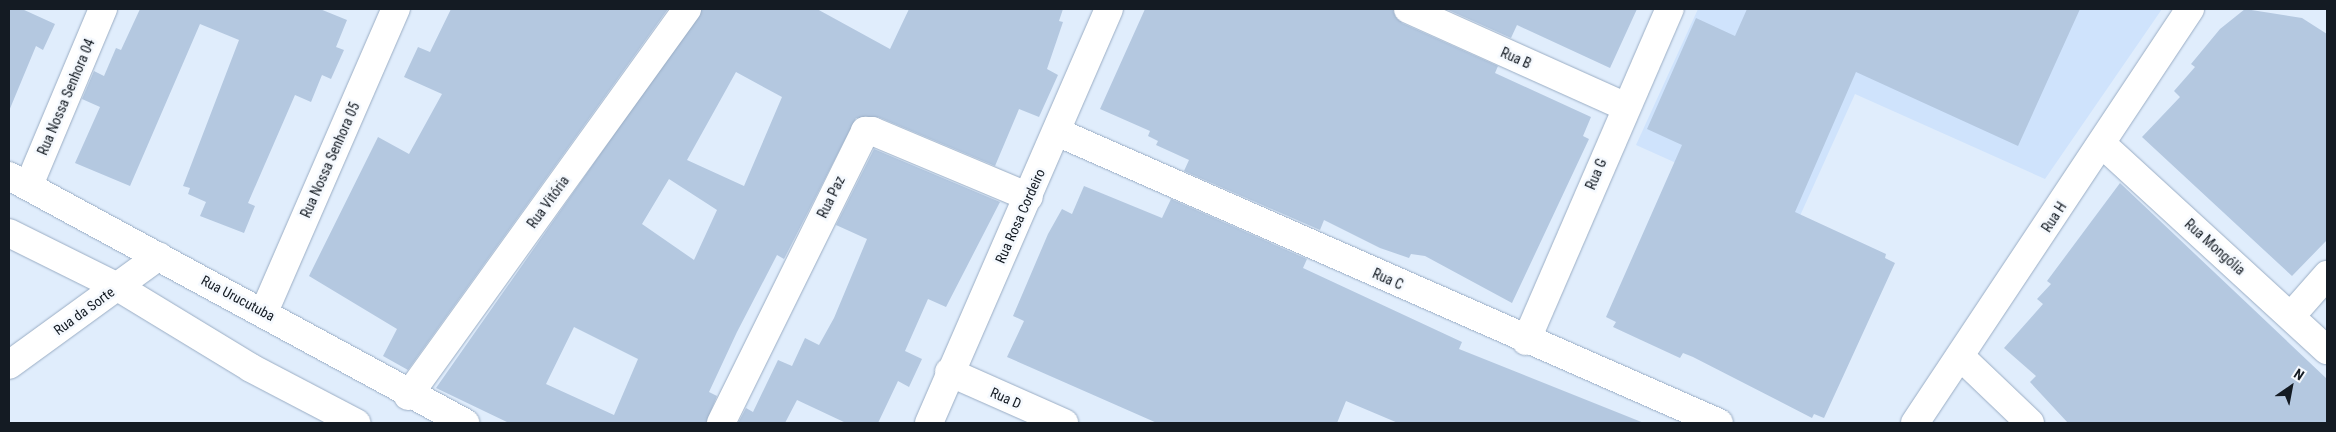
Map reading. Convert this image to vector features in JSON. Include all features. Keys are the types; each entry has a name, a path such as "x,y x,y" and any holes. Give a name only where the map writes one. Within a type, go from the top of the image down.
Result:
{"street":[{"name":"Rua Nossa Senhora 04","path":"19,181 104,9"},
{"name":"Rua Nossa Senhora 05","path":"264,312 396,9"},
{"name":"Rua Vitória","path":"408,396 687,9"},
{"name":"Rua Rosa Cordeiro","path":"929,423 949,372 1029,196 1109,9"},
{"name":"Rua B","path":"1408,9 1624,106"},
{"name":"Rua G","path":"1526,341 1624,106 1670,9"},
{"name":"Rua H","path":"1915,423 1962,358 2190,9"},
{"name":"Rua Paz","path":"721,423 865,131 872,130 1029,196"},
{"name":"Rua C","path":"1057,132 1526,341 1719,423"},
{"name":"Rua Mongólia","path":"2102,144 2327,350"},
{"name":"Rua Urucutuba","path":"19,181 264,312 408,396 465,423"},
{"path":"9,233 118,287 251,368 356,423"},
{"name":"Rua da Sorte","path":"9,365 159,256"},
{"path":"2291,316 2327,275"},
{"path":"1962,358 2030,423"},
{"name":"Rua D","path":"949,372 1064,423"}],"shaded area":[{"path":"1698,9 2162,9 2045,179 1855,94 1799,218 1636,145"}],"building":[{"path":"9,9 22,9 55,24 43,50 36,46 9,111"},
{"path":"140,9 320,9 347,20 336,47 344,50 331,79 322,75 311,102 295,95 248,203 255,206 244,233 200,216 206,202 188,194 190,188 183,186 239,40 200,24 130,186 75,163 100,107 82,99 94,71 104,76 116,48 121,50"},
{"path":"451,9 668,9 408,370 383,356 397,329 309,276 378,137 409,154 442,94 404,77 418,47 430,52"},
{"path":"702,9 817,9 890,49 909,9 1063,9 1059,21 1063,22 1047,69 1058,75 1039,117 1019,109 995,166 878,117 856,118 784,259 777,255 737,332 709,392 717,396 706,423 509,423 436,388","holes":["736,72 782,97 744,186 687,160","669,179 717,210 694,260 642,224","574,327 638,359 614,415 546,384"]},
{"path":"1145,9 1393,9 1402,23 1498,66 1495,73 1591,117 1583,136 1589,139 1512,303 1425,256 1411,254 1409,258 1380,248 1324,220 1320,230 1184,171 1189,160 1156,145 1158,141 1148,136 1150,131 1100,109"},
{"path":"1446,9 1637,9 1610,68 1517,25 1511,38"},
{"path":"1747,9 2080,9 2018,146 1856,72 1795,212 1886,254 1885,258 1895,263 1824,418 1814,414 1812,418 1693,357 1683,353 1680,358 1641,340 1613,327 1616,322 1606,317 1682,145 1647,129 1696,18 1735,36"},
{"path":"2245,9 2302,18 2327,34 2327,240 2292,276 2142,137 2180,97 2174,91 2195,67 2191,64 2220,29"},
{"path":"874,149 1000,202 946,307 928,299 905,351 922,359 909,387 898,381 878,423 846,423 797,400 785,423 738,423 746,408 753,412 778,360 792,366 805,338 819,345 834,318 867,239 836,225"},
{"path":"2120,183 2327,379 2327,423 2068,423 2030,382 2036,376 2004,348 2043,304 2037,299 2051,284 2047,281"},
{"path":"1084,186 1162,218 1171,199 1307,259 1303,268 1462,342 1459,349 1644,423 1398,423 1346,401 1337,423 1157,423 1007,357 1024,321 1013,316 1048,234 1062,209 1072,214"}]}
